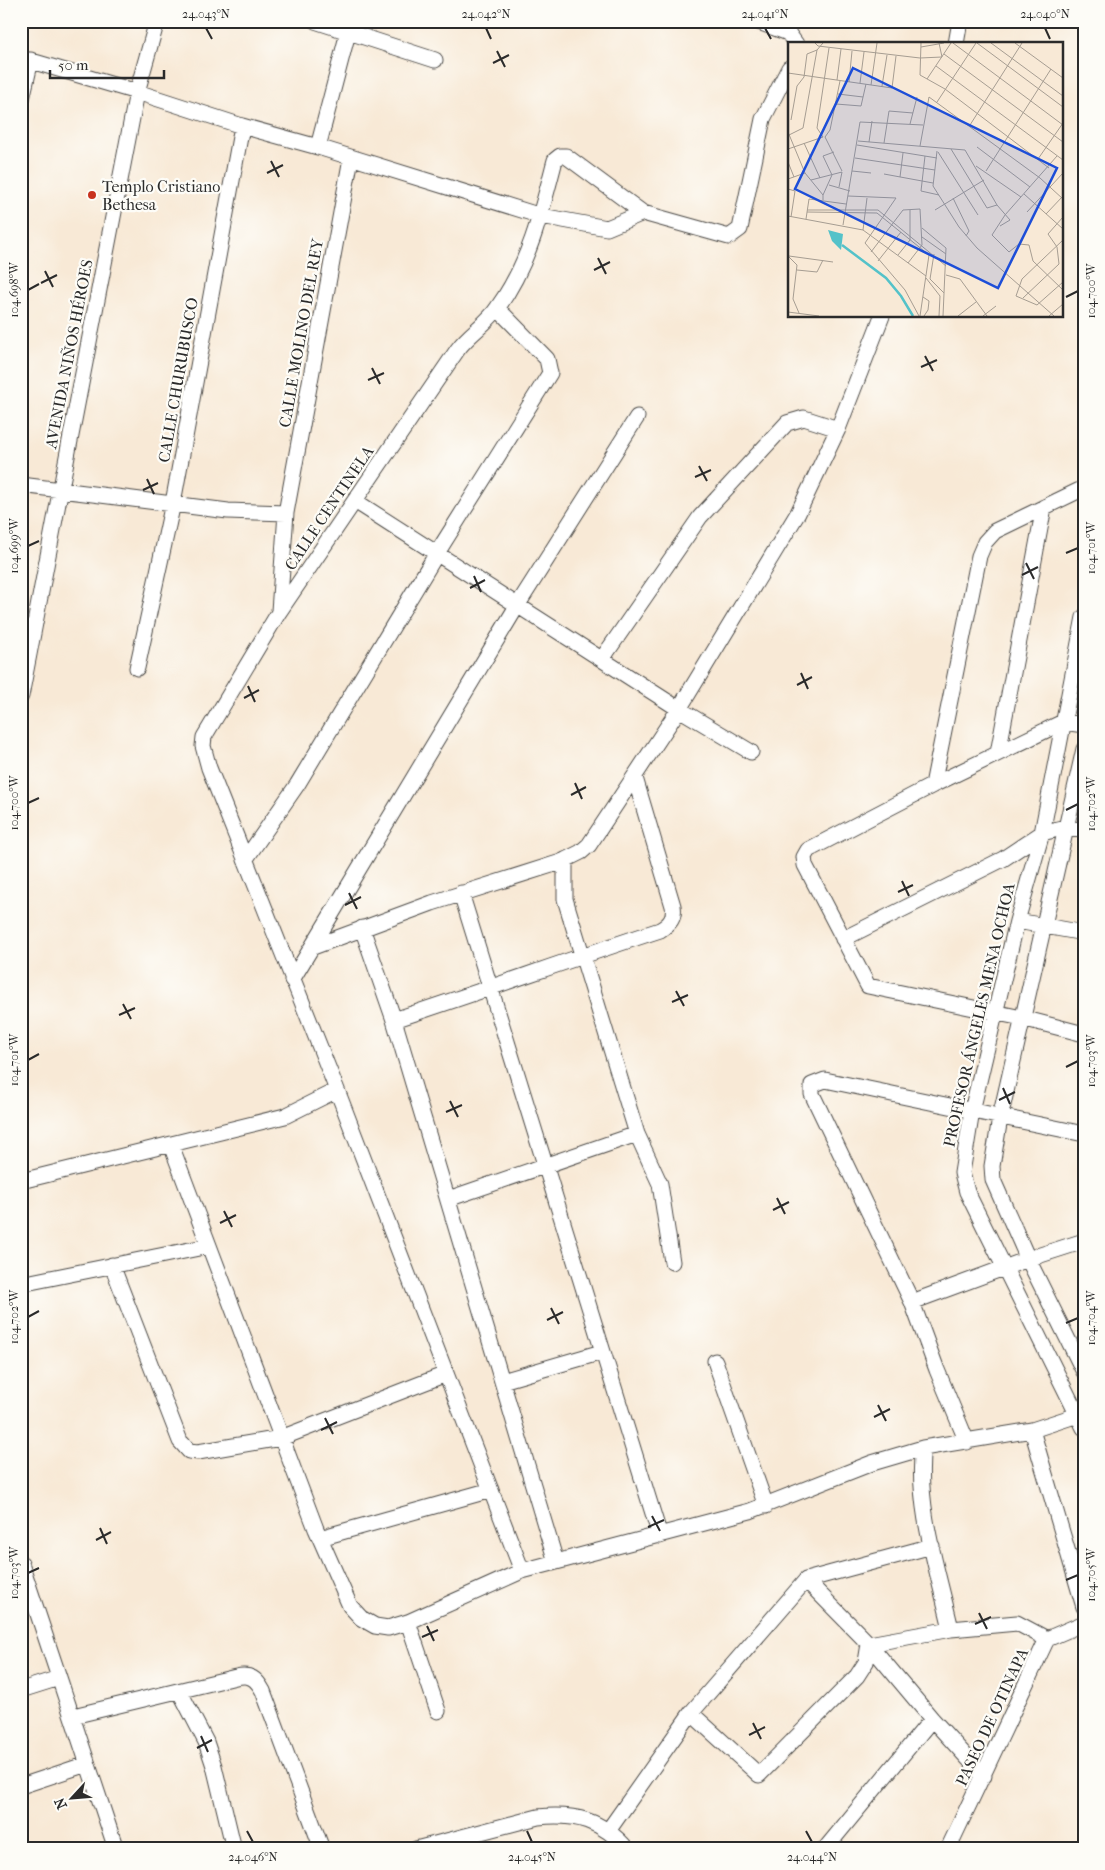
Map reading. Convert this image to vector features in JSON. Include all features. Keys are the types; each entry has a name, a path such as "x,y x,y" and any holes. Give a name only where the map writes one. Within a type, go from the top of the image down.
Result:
{"street":[{"name":"AVENIDA NIÑOS HÉROES","path":"21,696 137,92 157,21"},
{"path":"316,21 350,26 435,60"},
{"path":"756,21 788,33 795,42"},
{"path":"956,42 960,21"},
{"path":"318,147 350,26"},
{"path":"21,103 26,59 541,216 607,228 643,214 705,232 729,236 740,229 763,119 788,70"},
{"name":"CALLE CHURUBUSCO","path":"137,668 173,503 242,126"},
{"name":"CALLE CENTINELA","path":"246,860 205,757 204,738 279,612 355,501 464,342 498,309 520,269 541,216 555,160 560,156 566,156 643,214"},
{"name":"CALLE MOLINO DEL REY","path":"279,612 286,513 351,158"},
{"path":"498,309 547,358 550,373 437,553 297,785 246,860 337,1090 522,1571"},
{"path":"313,947 461,893 489,886 565,860 581,852 589,845 635,778 679,708 798,512 838,429 881,318"},
{"path":"292,980 517,606 637,417"},
{"path":"602,659 700,517 787,423 804,418 838,429"},
{"path":"21,485 228,511 286,513"},
{"path":"933,785 979,556 985,542 995,531 1084,488"},
{"path":"355,501 517,606 751,752"},
{"path":"998,754 1044,507"},
{"name":"PROFESOR ÁNGELES MENA OCHOA","path":"1082,1419 1004,1268 963,1182 963,1165 972,1111 995,1012 1017,921 1042,832 1084,617"},
{"path":"1084,725 1063,722 933,785 808,850 804,857 805,865 868,986 995,1012 1084,1034"},
{"path":"1084,749 1000,1118 991,1173 995,1187 1028,1259 1079,1349 1084,1372"},
{"path":"394,1020 490,989 581,955 660,930 672,919 674,906 635,778"},
{"path":"843,939 1003,859 1042,832 1066,827 1084,831"},
{"path":"565,860 565,900 636,1134 660,1184 672,1262"},
{"path":"461,893 660,1536"},
{"path":"1017,921 1084,933"},
{"path":"362,928 394,1020 556,1562"},
{"path":"967,1442 937,1370 912,1302 812,1094 812,1085 825,1080 1084,1134"},
{"path":"21,1181 38,1175 171,1145 285,1116 337,1090"},
{"path":"448,1199 546,1167 636,1134"},
{"path":"171,1145 280,1438 320,1538 350,1606 361,1618 375,1626 388,1628 408,1622 522,1571 660,1536 766,1506 872,1463 923,1448 967,1442 1082,1419"},
{"path":"912,1302 1028,1259 1084,1241"},
{"path":"21,1284 209,1246"},
{"path":"112,1265 180,1441 189,1450 198,1452 280,1438 446,1374"},
{"path":"502,1381 602,1352"},
{"path":"715,1361 766,1506"},
{"path":"1032,1430 1084,1606"},
{"path":"923,1448 920,1475 932,1546 951,1629"},
{"path":"320,1538 491,1490"},
{"path":"608,1831 691,1713 806,1580 932,1546"},
{"path":"21,1563 26,1593 73,1716 116,1849"},
{"path":"806,1580 869,1644 932,1719 984,1776"},
{"path":"408,1622 438,1712"},
{"path":"869,1644 951,1629 1017,1623 1048,1639"},
{"name":"PASEO DE OTINAPA","path":"952,1847 1048,1639 1084,1624"},
{"path":"691,1713 759,1775 857,1676 866,1662 869,1644"},
{"path":"73,1716 243,1676 255,1678 263,1691 322,1849"},
{"path":"21,1690 59,1678"},
{"path":"180,1692 206,1742 214,1766 234,1849"},
{"path":"826,1849 932,1719"},
{"path":"21,1786 87,1764"},
{"path":"416,1849 538,1817 555,1815 575,1816 608,1831 622,1846"}],"place":[{"name":"Templo Cristiano Bethesa","path":"92,195"}]}
